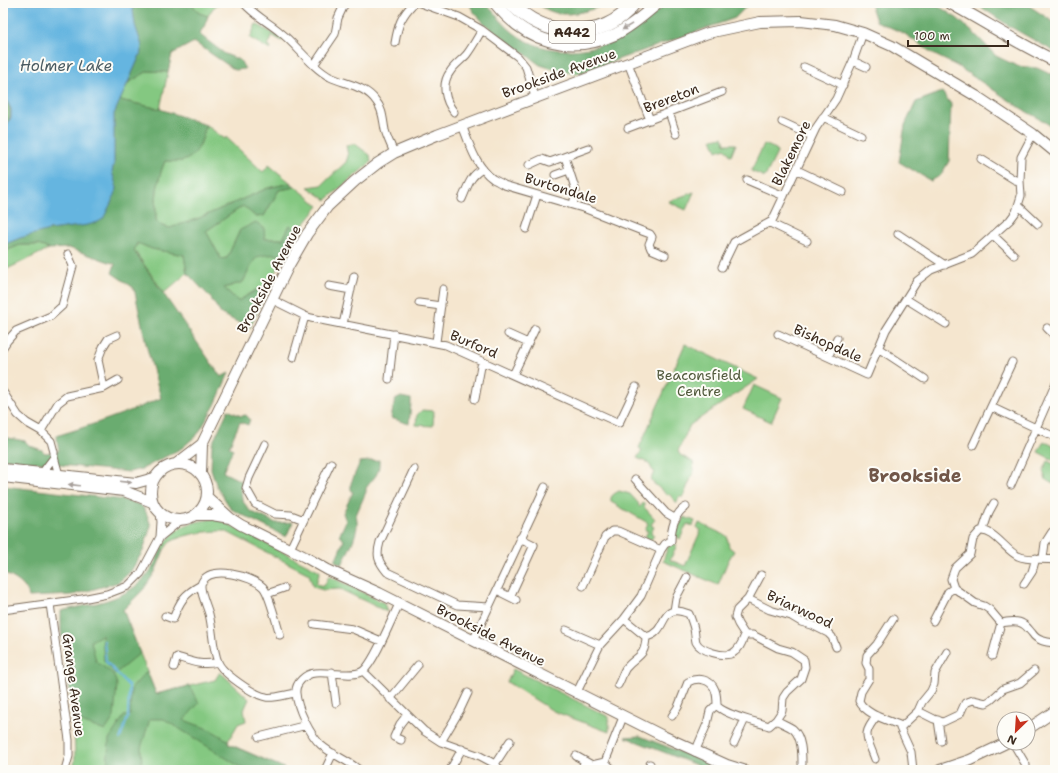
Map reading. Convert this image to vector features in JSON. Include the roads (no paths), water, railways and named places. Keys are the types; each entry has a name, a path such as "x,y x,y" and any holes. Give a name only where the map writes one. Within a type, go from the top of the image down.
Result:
{"highway":[{"name":"A442","path":"511,3 520,13 536,23 554,30 576,32 595,29 613,21 629,9 634,3"}],"main road":[{"path":"495,3 504,14 518,26 535,36 554,42 568,44 600,40 616,33 632,24 658,3"},
{"path":"950,3 1005,35 1055,61"},
{"path":"962,3 976,17"}],"street":[{"path":"244,3 250,10 280,32 314,65 330,77 365,91 376,100 382,110 385,131 394,153"},
{"path":"395,43 399,23 406,10 414,3"},
{"path":"420,3 459,17 482,30 518,57 526,67 535,97"},
{"path":"314,65 335,34 338,18 344,5 350,12"},
{"name":"Brookside Avenue","path":"201,474 202,444 289,265 307,234 328,206 355,181 394,153 535,97 708,33 760,22 813,22 835,25 863,33 892,46 976,96 1033,134 1055,152"},
{"path":"454,112 444,106 447,76 468,53 482,30"},
{"name":"Blakemore","path":"770,223 812,136 836,99 843,85 863,33"},
{"path":"853,61 866,67"},
{"path":"628,63 650,120"},
{"path":"804,67 843,85"},
{"name":"Brereton","path":"628,128 722,92"},
{"path":"669,112 676,134"},
{"path":"823,117 861,135"},
{"path":"782,122 812,136"},
{"name":"Burtondale","path":"462,125 472,150 483,169 493,179 504,185 573,205 611,218 650,234 652,237 650,247 665,255"},
{"path":"1033,134 1021,157 1021,196 1019,206 1038,224"},
{"path":"529,165 542,159 550,162 588,148"},
{"path":"564,157 576,191 573,205"},
{"path":"982,159 1020,182"},
{"path":"462,199 472,176 475,172 483,169"},
{"path":"555,175 569,170"},
{"path":"796,170 843,192"},
{"path":"747,180 784,196"},
{"path":"526,228 537,195"},
{"name":"Bishopdale","path":"778,334 867,375 886,330 917,281 931,270 972,254 1010,220 1019,206"},
{"path":"722,267 734,242 770,223 807,241"},
{"path":"898,234 945,265"},
{"path":"993,235 1014,255"},
{"path":"4,342 16,331 51,316 62,306 72,266 68,254"},
{"path":"344,324 354,276"},
{"path":"329,286 351,290"},
{"path":"436,342 443,289"},
{"path":"906,299 946,324"},
{"name":"Burford","path":"273,300 305,316 436,342 452,347 619,423 636,387"},
{"path":"419,303 441,306"},
{"path":"293,358 305,316"},
{"path":"1047,328 1055,336"},
{"path":"513,375 535,329"},
{"path":"389,379 394,334"},
{"path":"508,334 528,344"},
{"path":"104,388 98,360 103,347 108,340 117,335"},
{"path":"828,357 837,338"},
{"path":"878,348 925,379"},
{"path":"475,399 482,361"},
{"path":"973,445 1012,362"},
{"path":"41,431 58,403 67,396 104,388 118,380"},
{"path":"1011,485 1055,385"},
{"path":"3,392 18,415 27,423 41,431 51,441 59,475"},
{"path":"991,407 1055,437"},
{"name":"Brookside Avenue","path":"176,464 202,444"},
{"path":"265,444 249,478 246,488 255,504 275,514 291,515 304,520"},
{"path":"42,473 54,457"},
{"path":"290,549 331,463"},
{"path":"176,464 185,464 194,468 201,474 206,485 207,497 202,509 196,515 181,520 173,520 160,513 152,502 150,494 154,478 159,471 167,466 176,464"},
{"path":"3,469 136,483 154,478"},
{"path":"414,469 380,542 378,551 379,562 387,572 457,605 489,608"},
{"path":"3,477 124,491 152,502"},
{"path":"635,479 666,512 676,518"},
{"path":"473,641 545,487"},
{"name":"Brookside Avenue","path":"207,497 230,518 241,525 328,570 695,752 743,770"},
{"path":"994,503 989,512 983,530 980,531 973,539 970,554 956,568 951,578 954,588 975,603 990,610 1001,623"},
{"path":"576,694 600,645 624,619 641,596 661,550 665,544 671,540 673,527 679,512 686,507"},
{"path":"160,513 160,537"},
{"name":"Brookside Avenue","path":"196,515 212,515 230,518"},
{"path":"3,610 88,598 107,594 128,586 141,573 160,537 181,520"},
{"path":"983,530 1005,545 1010,552 1018,556 1030,559 1040,558 1055,560"},
{"path":"583,586 605,537 612,531 618,531 661,550"},
{"path":"1024,584 1040,558 1045,544 1052,532"},
{"path":"502,593 513,598 534,545 520,538"},
{"path":"280,635 267,594 263,587 252,580 237,574 218,573 206,577 202,581 200,589 210,618 218,662 221,668 233,679 266,698 296,693"},
{"path":"745,635 735,617 737,610 748,599 761,575"},
{"path":"674,611 676,598 687,577"},
{"path":"165,616 173,619 177,607 184,596 190,590 201,585"},
{"path":"267,594 284,588"},
{"path":"933,621 948,592 954,588"},
{"name":"Briarwood","path":"748,599 770,610 791,616 801,622 812,625 828,633 832,637 836,647"},
{"name":"Grange Avenue","path":"50,604 69,740 69,756 65,770"},
{"path":"359,770 321,745 310,733 302,716 296,693 298,685 304,677 313,672 355,674 363,671 372,660 399,604"},
{"path":"624,619 646,637 654,636 661,628 666,616 672,611 680,611 689,614 694,629 696,642 700,647 708,651 723,654 732,654 739,648 745,635"},
{"path":"894,618 877,644 867,655 866,663 869,669 869,679 859,697 859,701 864,708 877,716 902,726"},
{"path":"1001,623 1022,623 1040,640 1055,643"},
{"path":"992,656 1001,623"},
{"path":"314,624 353,629 381,641"},
{"path":"566,630 600,645"},
{"path":"672,716 678,707 688,682 696,678 712,685 716,691 717,706 721,710 769,726 776,720 782,711 783,698 801,678 806,667 804,660 792,652 778,648 753,635 745,635"},
{"path":"618,685 626,668 641,656 645,650 646,637"},
{"path":"913,770 911,752 900,728 918,711 934,684 935,673 947,652"},
{"path":"174,667 177,657 207,665 218,662"},
{"path":"390,699 418,665"},
{"path":"363,671 424,732 441,742 480,756 498,767 510,740"},
{"path":"918,711 943,722 960,714 965,703 973,700 986,703 1003,688 1020,683 1034,671"},
{"path":"332,672 336,703"},
{"path":"441,742 468,693"},
{"path":"695,752 707,724 710,711 717,706"},
{"path":"1036,724 1055,711"},
{"path":"395,740 400,724 407,715"},
{"path":"875,759 866,735 867,728 877,716"},
{"path":"605,762 623,717"},
{"path":"734,743 745,719"},
{"path":"776,720 793,729 798,736 802,752 802,764"},
{"path":"938,720 941,742"},
{"path":"259,737 307,725"},
{"path":"940,770 970,760 996,748"},
{"path":"450,770 462,749"},
{"path":"1018,751 1026,764 1026,770"},
{"path":"325,770 333,753"},
{"path":"576,756 592,765 605,762"},
{"path":"581,770 585,761"},
{"path":"605,762 613,770"}],"water":[{"name":"Holmer Lake","path":"3,3 132,3 135,25 142,46 140,55 114,114 114,163 112,172 117,188 103,219 88,225 49,230 20,238 3,245 3,134 11,117 11,109 3,93"}],"waterway":[{"path":"104,641 106,662 129,686 128,717 120,739"}],"district":[{"name":"Brookside","path":"915,476"}],"park label":[{"name":"Beaconsfield Centre","path":"699,384"}]}
